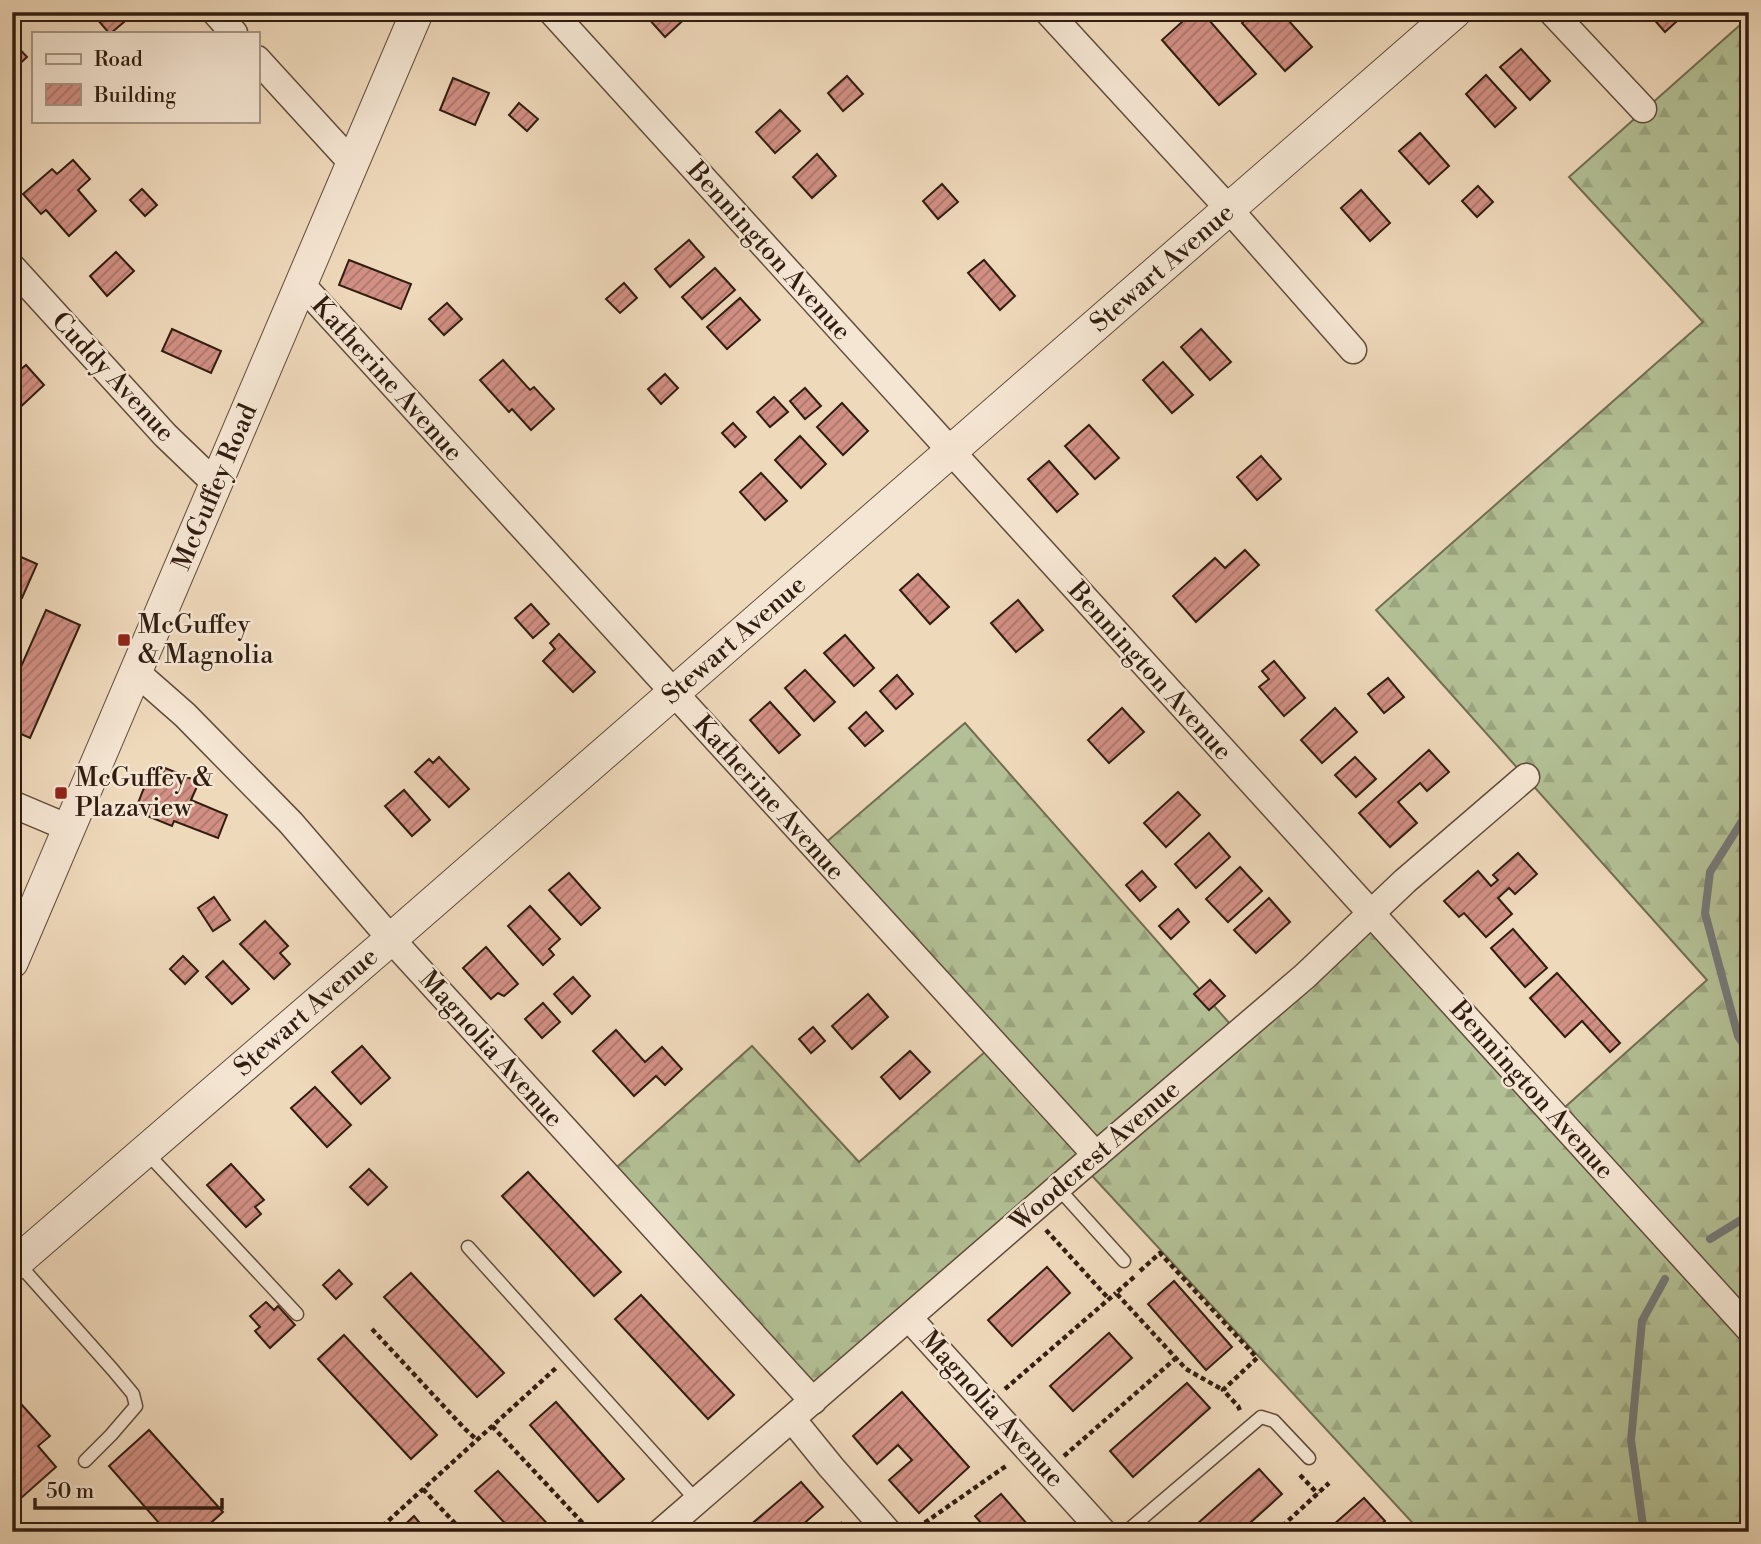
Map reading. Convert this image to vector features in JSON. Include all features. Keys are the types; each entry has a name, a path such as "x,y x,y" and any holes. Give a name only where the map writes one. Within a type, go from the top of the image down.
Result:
{"street":[{"path":"215,12 233,32"},
{"name":"McGuffey Road","path":"12,962 417,12"},
{"name":"Bennington Avenue","path":"552,12 1749,1329"},
{"path":"1048,12 1229,209 1353,350"},
{"name":"Stewart Avenue","path":"15,1264 1455,12"},
{"path":"1552,12 1643,108"},
{"path":"259,61 353,164"},
{"name":"Cuddy Avenue","path":"12,267 165,435 216,484"},
{"name":"Katherine Avenue","path":"302,285 1096,1155"},
{"name":"Magnolia Avenue","path":"136,672 185,715 291,824 391,939 813,1401"},
{"name":"Woodcrest Avenue","path":"661,1532 1305,976 1405,881 1526,777"},
{"path":"12,804 69,828"},
{"name":"Magnolia Avenue","path":"909,1318 1103,1532"},
{"path":"792,1419 831,1467 895,1527"}],"lane":[{"path":"146,1152 297,1314"},
{"path":"1058,1188 1124,1261"},
{"path":"468,1247 697,1501"},
{"path":"15,1264 133,1394 136,1406 85,1461"},
{"path":"1126,1532 1261,1417 1274,1421 1309,1458"}],"path":[{"path":"1046,1230 1109,1300"},
{"path":"987,1404 1109,1300 1160,1252 1257,1358 1223,1390"},
{"path":"1116,1293 1186,1369 1223,1390 1238,1406 1241,1414"},
{"path":"372,1329 477,1440"},
{"path":"376,1532 568,1357"},
{"path":"1048,1470 1176,1358"},
{"path":"492,1426 591,1532"},
{"path":"920,1526 1006,1466"},
{"path":"1276,1532 1329,1483"},
{"path":"423,1489 463,1532"},
{"path":"895,1527 920,1526 954,1532"}],"green space":[{"path":"1749,17 1749,1532 1421,1532 1083,1166 813,1401 607,1176 752,1046 859,1162 994,1044 817,850 965,723 1238,1033 1372,914 1555,1116 1707,980 1376,610 1703,322 1569,177"}],"building":[{"path":"91,12 128,12 131,16 112,32 108,32"},
{"path":"654,12 691,13 665,37 648,18"},
{"path":"1193,12 1202,12 1256,74 1219,105 1162,40"},
{"path":"1255,12 1281,12 1312,47 1285,71 1242,23"},
{"path":"1653,12 1667,12 1676,22 1665,32 1650,15"},
{"path":"12,41 27,57 12,71"},
{"path":"1521,49 1550,81 1530,100 1500,67"},
{"path":"1486,75 1516,108 1495,127 1466,94"},
{"path":"847,76 863,94 843,111 828,93"},
{"path":"453,78 489,93 475,125 440,110"},
{"path":"519,103 538,119 527,131 509,115"},
{"path":"780,110 800,131 775,153 756,132"},
{"path":"1420,133 1449,166 1429,184 1399,151"},
{"path":"817,154 836,176 812,198 793,177"},
{"path":"73,160 90,179 78,190 96,211 69,236 46,210 41,214 23,194 52,169 57,174"},
{"path":"942,184 958,202 938,219 923,201"},
{"path":"1478,186 1493,202 1477,217 1462,201"},
{"path":"142,189 157,205 145,216 130,200"},
{"path":"1361,190 1390,223 1370,241 1341,208"},
{"path":"689,240 704,257 670,287 655,269"},
{"path":"116,252 134,271 107,296 90,276"},
{"path":"349,260 411,284 401,309 339,285"},
{"path":"984,260 1015,296 1000,310 968,273"},
{"path":"715,268 735,290 702,319 682,297"},
{"path":"624,283 637,298 620,313 606,299"},
{"path":"740,298 760,320 727,349 707,327"},
{"path":"447,303 462,319 444,335 429,319"},
{"path":"172,329 221,351 211,373 162,351"},
{"path":"1201,329 1231,362 1210,380 1181,347"},
{"path":"503,360 530,390 534,387 554,409 531,430 512,409 509,412 480,380"},
{"path":"1163,362 1193,395 1172,413 1143,380"},
{"path":"26,365 44,385 15,412 12,409 12,377"},
{"path":"665,374 678,388 661,404 648,389"},
{"path":"805,388 821,406 805,419 790,401"},
{"path":"774,397 788,412 770,427 757,412"},
{"path":"842,403 868,431 843,455 817,427"},
{"path":"733,423 746,437 735,447 722,433"},
{"path":"1089,425 1119,458 1095,479 1065,446"},
{"path":"800,436 826,464 801,488 775,460"},
{"path":"1261,456 1281,479 1257,500 1237,477"},
{"path":"1049,461 1078,494 1057,512 1028,479"},
{"path":"761,473 787,501 765,520 740,492"},
{"path":"1245,550 1259,565 1196,622 1173,596 1215,558 1225,568"},
{"path":"12,553 37,564 22,598 12,594"},
{"path":"918,574 949,607 930,624 900,590"},
{"path":"1018,600 1043,630 1016,652 991,623"},
{"path":"531,604 549,624 533,638 515,618"},
{"path":"46,610 80,625 30,738 12,730 12,687"},
{"path":"559,634 595,672 573,692 543,661 555,649 550,643"},
{"path":"845,635 874,668 854,686 824,653"},
{"path":"1274,661 1305,698 1284,716 1259,687 1269,679 1262,671"},
{"path":"805,670 835,702 814,721 785,688"},
{"path":"897,675 913,694 896,709 880,691"},
{"path":"1388,678 1404,697 1384,713 1368,694"},
{"path":"770,702 800,735 779,753 750,720"},
{"path":"1122,708 1144,732 1109,763 1088,740"},
{"path":"1335,708 1357,732 1322,763 1301,740"},
{"path":"866,712 883,731 865,746 849,728"},
{"path":"1429,750 1449,772 1427,791 1420,783 1398,802 1417,823 1390,847 1359,813"},
{"path":"439,757 469,789 449,807 415,772 429,759 433,763"},
{"path":"1355,757 1376,779 1356,797 1335,775"},
{"path":"165,768 199,782 191,800 227,815 218,838 174,821 172,826 135,811 147,780 158,784"},
{"path":"404,790 430,820 412,836 385,806"},
{"path":"1178,792 1200,815 1166,847 1144,823"},
{"path":"1209,833 1230,857 1196,888 1175,864"},
{"path":"1518,853 1537,874 1515,894 1509,888 1498,898 1512,914 1486,937 1464,913 1459,917 1444,901 1478,871 1491,886 1498,880 1493,875"},
{"path":"1240,867 1262,891 1228,922 1206,899"},
{"path":"1142,871 1156,887 1140,901 1126,885"},
{"path":"569,873 600,908 581,925 549,890"},
{"path":"214,897 230,920 213,931 198,908"},
{"path":"1269,898 1290,922 1256,953 1234,930"},
{"path":"530,906 560,939 549,949 554,955 543,965 508,926"},
{"path":"1178,909 1189,922 1171,939 1159,926"},
{"path":"265,921 288,946 280,953 290,964 274,979 240,944"},
{"path":"1513,929 1547,968 1525,987 1491,948"},
{"path":"486,947 518,984 504,996 498,993 491,999 463,968"},
{"path":"183,956 198,971 185,984 170,969"},
{"path":"223,961 249,989 232,1004 206,977"},
{"path":"1557,973 1620,1043 1610,1052 1582,1021 1565,1037 1530,998"},
{"path":"573,977 590,996 572,1014 554,994"},
{"path":"1210,980 1225,996 1209,1010 1194,994"},
{"path":"868,994 888,1017 852,1049 832,1026"},
{"path":"543,1003 560,1022 542,1038 525,1019"},
{"path":"813,1027 825,1041 811,1053 799,1039"},
{"path":"616,1030 645,1062 662,1047 682,1069 665,1085 656,1076 634,1096 593,1051"},
{"path":"362,1046 390,1078 361,1104 332,1072"},
{"path":"910,1051 930,1072 900,1099 881,1077"},
{"path":"315,1087 351,1125 327,1147 291,1108"},
{"path":"231,1164 264,1200 255,1207 261,1214 246,1227 207,1185"},
{"path":"369,1169 387,1187 368,1205 350,1187"},
{"path":"528,1172 621,1272 594,1296 502,1196"},
{"path":"1047,1267 1070,1293 1012,1346 988,1320"},
{"path":"339,1270 352,1284 336,1299 323,1285"},
{"path":"411,1273 504,1373 477,1397 384,1297"},
{"path":"1174,1281 1232,1347 1206,1370 1148,1304"},
{"path":"641,1295 734,1395 708,1419 615,1319"},
{"path":"266,1302 274,1310 278,1306 295,1325 270,1348 255,1331 260,1327 250,1316"},
{"path":"1109,1333 1132,1358 1073,1411 1050,1386"},
{"path":"344,1335 437,1435 411,1459 318,1359"},
{"path":"1187,1383 1210,1408 1133,1477 1110,1451"},
{"path":"902,1392 969,1467 919,1513 889,1480 912,1460 898,1445 877,1464 853,1436"},
{"path":"12,1394 50,1436 38,1446 56,1467 20,1499 12,1491"},
{"path":"556,1402 624,1479 598,1502 530,1425"},
{"path":"149,1430 223,1512 201,1532 167,1532 109,1466"},
{"path":"1259,1469 1282,1494 1240,1532 1188,1532"},
{"path":"498,1471 555,1532 513,1532 475,1491"},
{"path":"801,1482 823,1507 794,1532 742,1532"},
{"path":"1001,1494 1034,1532 989,1532 975,1516"},
{"path":"1364,1498 1385,1521 1372,1532 1325,1532"},
{"path":"414,1516 427,1532 397,1532"}],"waterway":[{"path":"1749,816 1744,818 1710,872 1705,913 1738,1036 1749,1053"},
{"path":"1710,1239 1749,1215"},
{"path":"1644,1532 1631,1440 1642,1321 1665,1279"}],"place":[{"name":"McGuffey & Magnolia","path":"124,640"},
{"name":"McGuffey & Plazaview","path":"61,793"}]}
